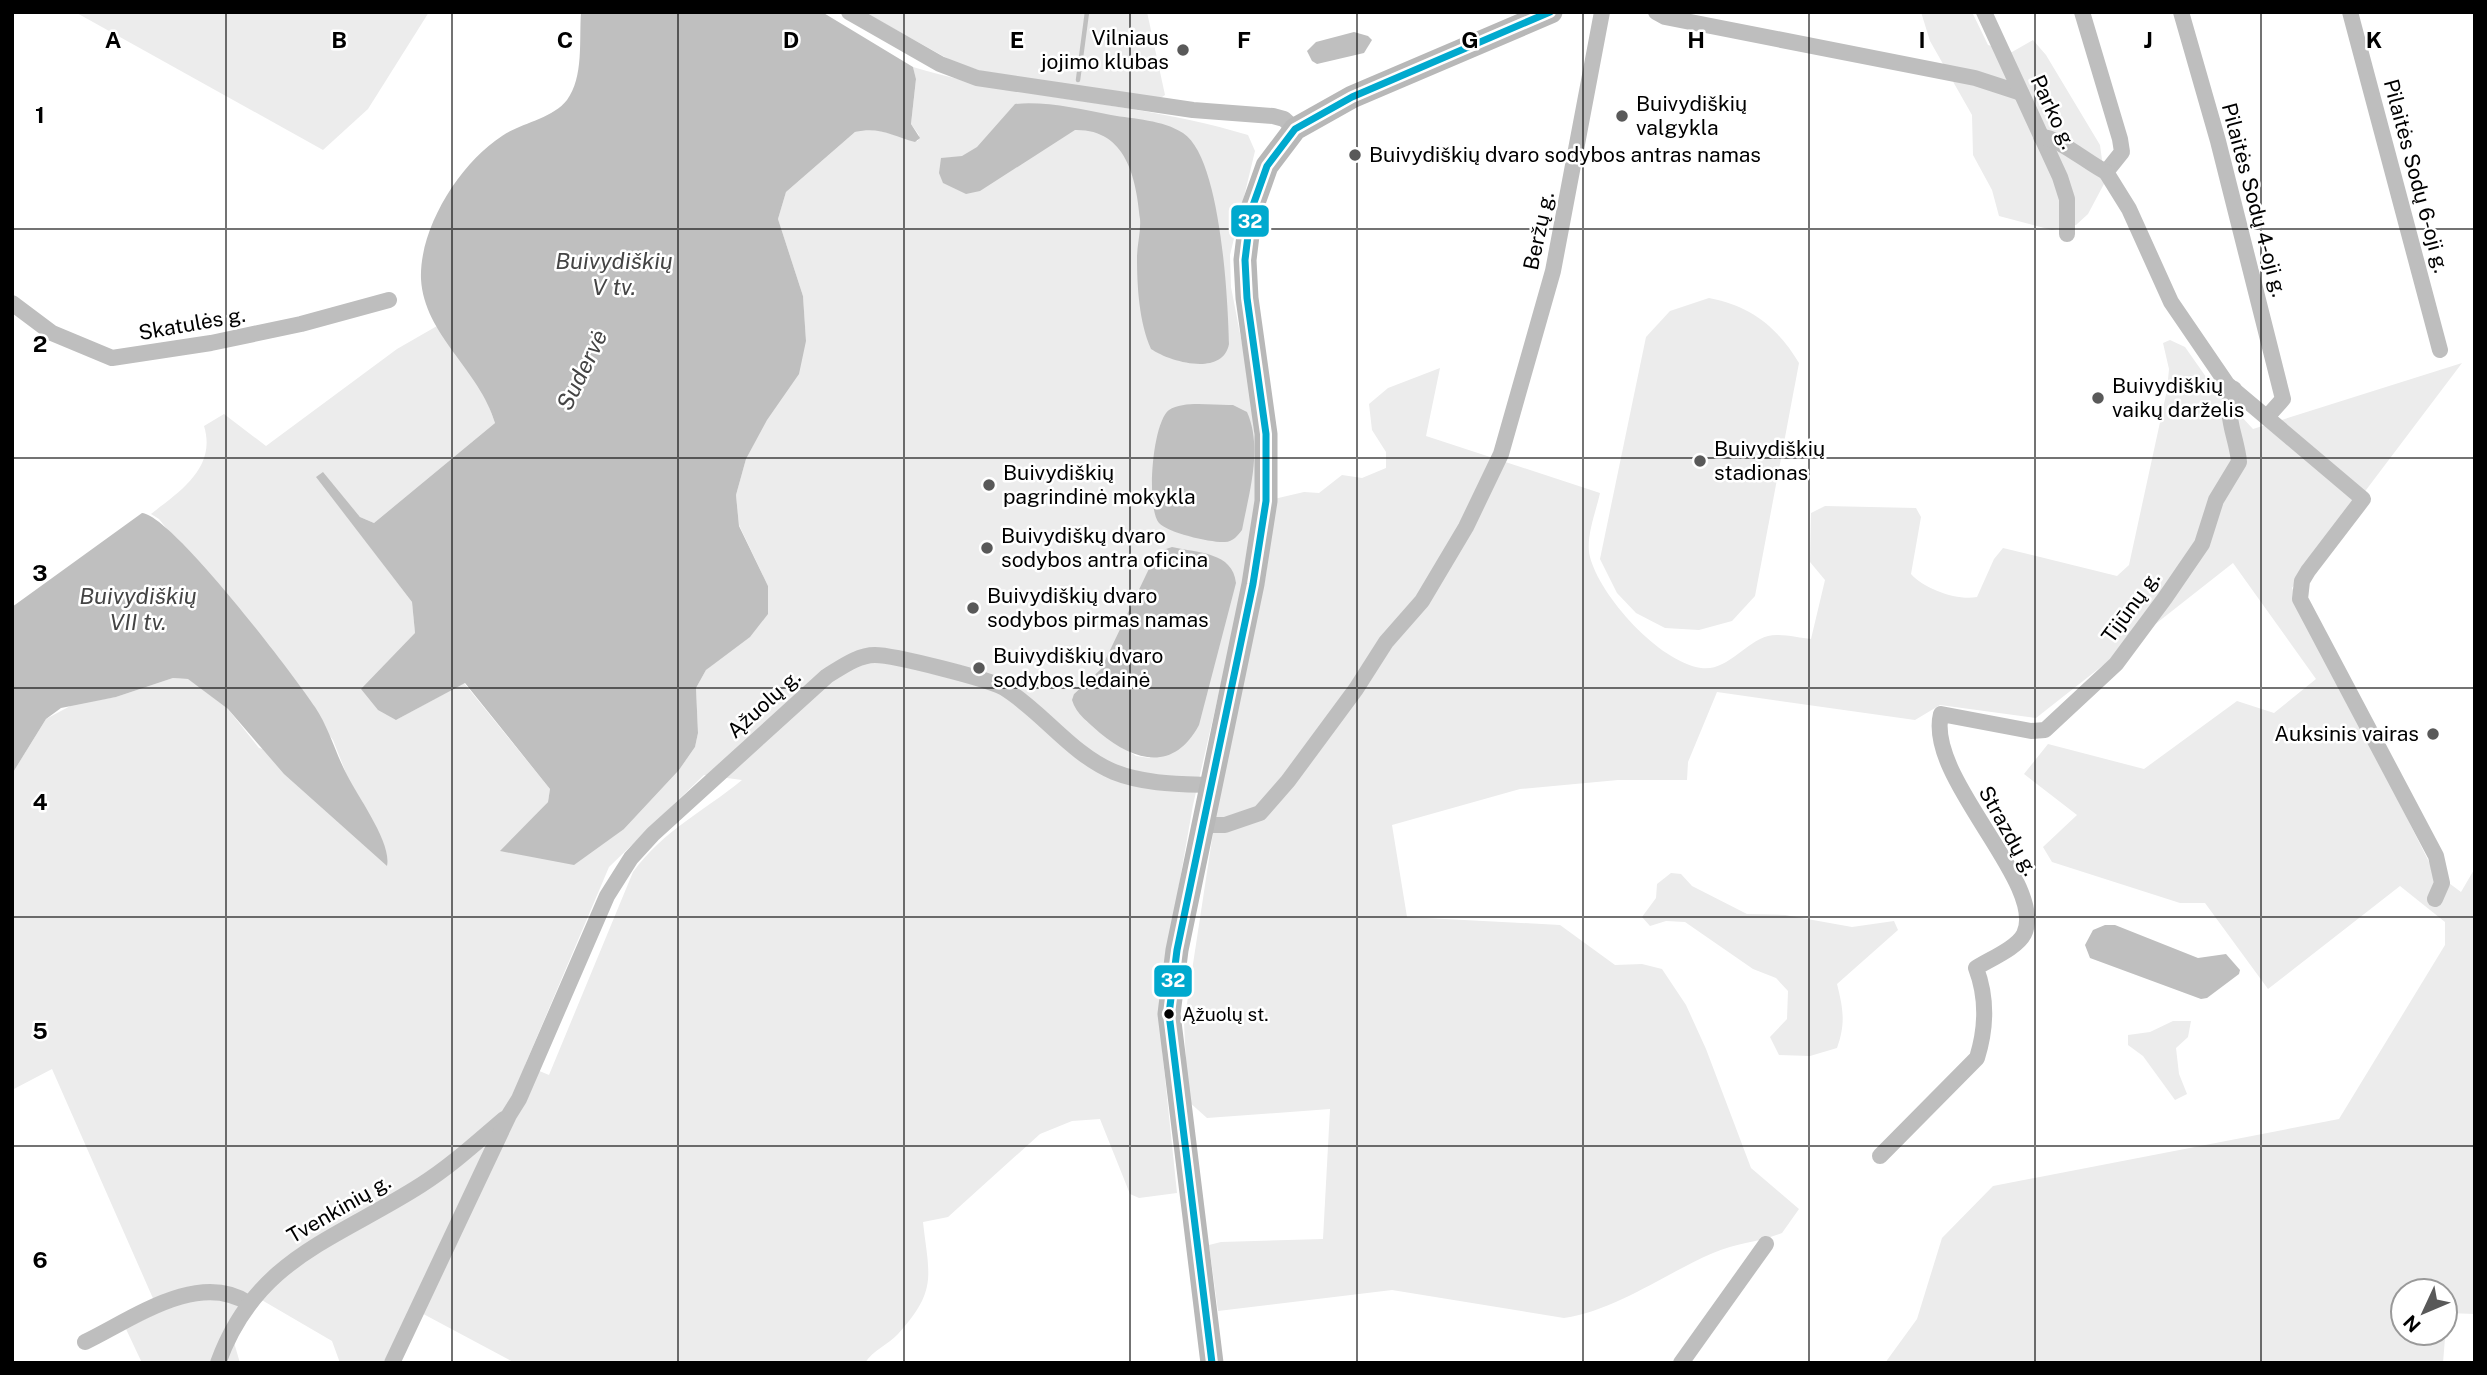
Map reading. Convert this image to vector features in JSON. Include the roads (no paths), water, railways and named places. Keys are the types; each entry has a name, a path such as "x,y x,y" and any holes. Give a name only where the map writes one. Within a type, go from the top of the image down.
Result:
{"main road":[{"path":"1212,1363 1169,1014 1177,950 1209,785 1240,654 1266,501 1266,434 1247,298 1247,236 1251,211 1267,166 1295,129 1352,97 1551,12"}],"street":[{"path":"849,12 940,64 977,78 1193,110 1273,116 1284,119 1295,129"},
{"name":"Beržų g.","path":"1202,825 1225,825 1260,813 1303,764 1386,642 1422,601 1466,527 1501,454 1553,271 1602,12"},
{"path":"1656,12 1678,19 1975,78 2021,93"},
{"name":"Parko g.","path":"1984,12 2067,198 2067,234"},
{"path":"2082,12 2122,152 2106,172"},
{"name":"Pilaitės Sodų 4-oji g.","path":"2181,12 2218,141 2283,399 2267,417"},
{"name":"Pilaitės Sodų 6-oji g.","path":"2350,12 2440,350"},
{"path":"2041,137 2056,139 2089,165 2106,172 2129,209 2171,302 2212,364 2234,389 2363,499 2308,571 2302,581 2300,599 2436,856 2442,883 2435,899"},
{"name":"Skatulės g.","path":"12,303 52,333 112,358 211,343 301,324 389,300"},
{"name":"Tijūnų g.","path":"1941,714 2023,730 2045,730 2116,664 2202,544 2216,500 2239,461 2228,415 2229,399 2234,389"},
{"name":"Ąžuolų g.","path":"392,1363 509,1115 519,1100 607,896 631,858 827,676 851,661 873,655 897,658 1003,687 1053,730 1115,772 1162,783 1209,785"},
{"name":"Strazdų g.","path":"1880,1156 1977,1058 1983,1040 1984,988 1976,968 2020,940 2025,931 2024,909 2012,875 1961,789 1945,754 1938,727 1941,714"},
{"name":"Tvenkinių g.","path":"218,1363 248,1303 275,1274 296,1258 421,1185 509,1115"},
{"path":"1681,1363 1766,1244"},
{"path":"85,1342 186,1295 224,1293 248,1303"}],"water":[{"name":"Buivydiškių V tv.","path":"581,12 822,12 913,67 916,79 911,124 920,138 915,142 886,132 855,132 786,192 778,219 803,296 806,341 799,374 767,420 746,459 736,495 739,526 768,586 768,614 750,637 706,670 696,688 698,733 695,747 679,770 624,829 574,865 500,851 548,802 550,789 465,683 396,720 378,710 361,689 415,633 412,602 316,477 323,472 360,517 374,523 495,423 478,386 432,318 424,299 422,259 427,239 445,198 471,163 502,136 553,112 567,100 578,69"},
{"path":"1354,32 1372,40 1364,53 1317,64 1312,61 1307,51 1316,42"},
{"path":"1015,104 1063,106 1157,123 1183,133 1196,147 1214,199 1224,265 1229,344 1225,354 1217,361 1207,364 1182,362 1151,349 1141,316 1138,292 1140,224 1135,187 1125,158 1106,138 1092,132 1075,130 980,191 966,194 943,183 939,173 941,158 962,156 977,147"},
{"path":"1183,405 1233,405 1247,412 1254,440 1251,486 1242,530 1230,541 1219,542 1190,537 1164,527 1155,514 1152,484 1155,448 1163,418 1169,410"},
{"name":"Buivydiškių VII tv.","path":"142,513 157,521 205,567 259,632 315,707 347,775 379,833 387,856 387,866 284,774 228,709 188,679 173,678 116,697 61,708 46,719 12,774 12,607"},
{"path":"1172,547 1203,553 1221,560 1228,565 1236,583 1199,725 1178,750 1153,758 1140,756 1113,743 1083,718 1072,700 1074,694 1101,669 1157,552"},
{"path":"2105,925 2115,925 2198,958 2226,954 2240,970 2239,974 2207,998 2201,999 2090,958 2085,945 2093,930"}],"waterway":[{"name":"Sudervė","path":"1078,80 1087,12"}],"place":[{"name":"Vilniaus jojimo klubas","path":"1183,50"},
{"name":"Buivydiškių valgykla","path":"1622,116"},
{"name":"Buivydiškių dvaro sodybos antras namas","path":"1355,155"},
{"name":"Buivydiškių vaikų darželis","path":"2098,398"},
{"name":"Buivydiškių stadionas","path":"1700,461"},
{"name":"Buivydiškių pagrindinė mokykla","path":"989,485"},
{"name":"Buivydiškų dvaro sodybos antra oficina","path":"987,548"},
{"name":"Buivydiškių dvaro sodybos pirmas namas","path":"973,608"},
{"name":"Buivydiškių dvaro sodybos ledainė","path":"979,668"},
{"name":"Auksinis vairas","path":"2433,734"},
{"name":"Ąžuolų st.","path":"1169,1014"}]}
